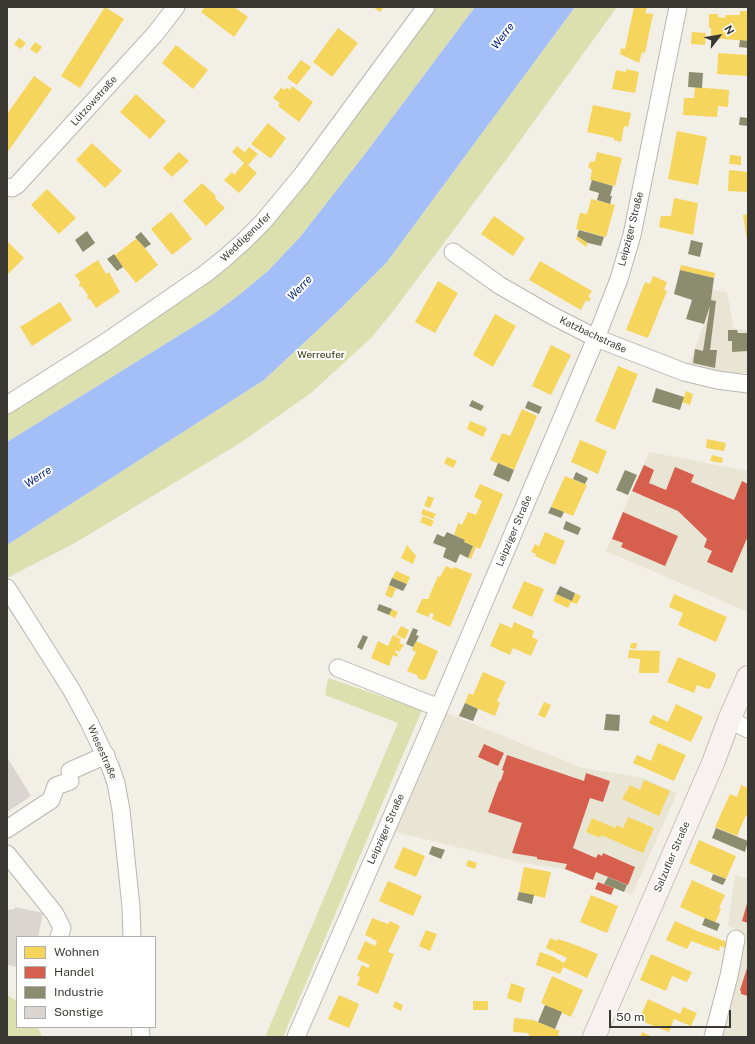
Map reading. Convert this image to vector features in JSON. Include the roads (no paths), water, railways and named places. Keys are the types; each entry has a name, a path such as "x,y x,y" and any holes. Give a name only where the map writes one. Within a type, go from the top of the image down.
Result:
{"main road":[{"name":"Salzufler Straße","path":"594,1037 713,763 738,724 748,677"}],"street":[{"name":"Lützowstraße","path":"7,187 12,188 17,185 155,34 176,7"},
{"name":"Weddigenufer","path":"7,405 106,342 205,274 245,240 263,222 302,175 426,7"},
{"name":"Leipziger Straße","path":"296,1037 439,708 596,338 619,279 632,235 678,7"},
{"name":"Katzbachstraße","path":"453,252 499,285 551,315 596,338 684,372 717,380 748,384"},
{"name":"Wiesestraße","path":"7,588 13,611 71,689 106,756 116,783 121,810 131,907 129,936"},
{"path":"338,668 439,708"},
{"path":"7,829 51,800 56,786 70,776 106,756"},
{"path":"7,854 55,914 62,928 59,936"},
{"path":"713,1037 736,939"}],"water":[{"name":"Werre","path":"475,7 575,7 387,262 336,313 264,380 7,545 7,442 212,315 268,271 300,237 365,154"}],"park label":[{"name":"Werreufer","path":"321,355"}]}
